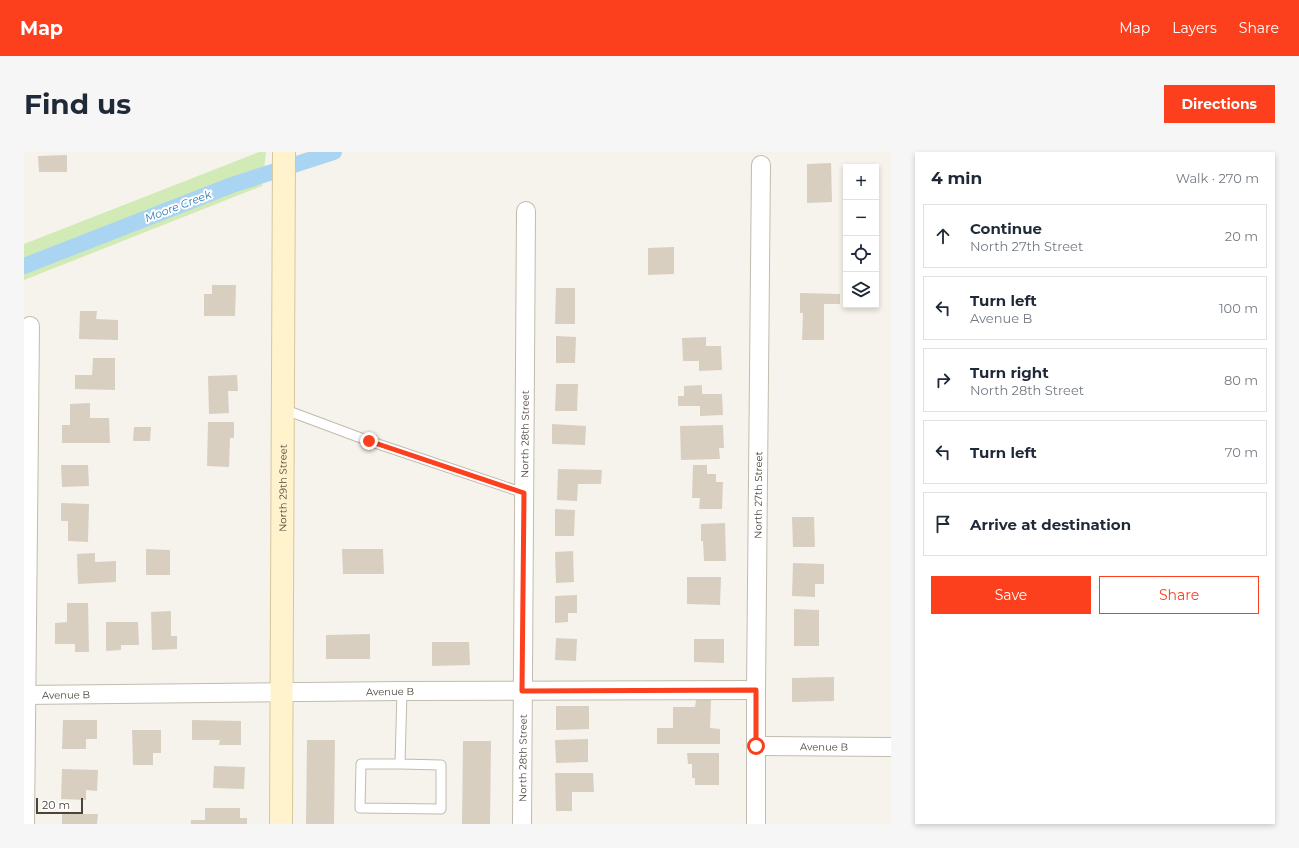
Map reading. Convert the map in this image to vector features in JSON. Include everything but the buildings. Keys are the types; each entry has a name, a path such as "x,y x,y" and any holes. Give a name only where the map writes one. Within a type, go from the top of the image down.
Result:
{"street":[{"name":"North 29th Street","path":"281,824 284,152"},
{"name":"North 27th Street","path":"756,824 761,165"},
{"name":"North 28th Street","path":"522,824 526,211"},
{"path":"25,824 25,695 30,326"},
{"name":"Avenue B","path":"25,695 402,691 756,690"},
{"name":"Avenue B","path":"756,746 891,746"}],"lane":[{"path":"283,409 369,441 524,493"},
{"path":"400,764 402,691"},
{"path":"361,764 400,764 440,765 440,809 360,808 361,764"}],"green space":[{"path":"259,152 266,152 262,186 24,280 24,244"}],"waterway":[{"name":"Moore Creek","path":"24,266 232,185 334,152"}],"route":[{"path":"369,441 524,493 522,691 756,690 756,746"}]}
